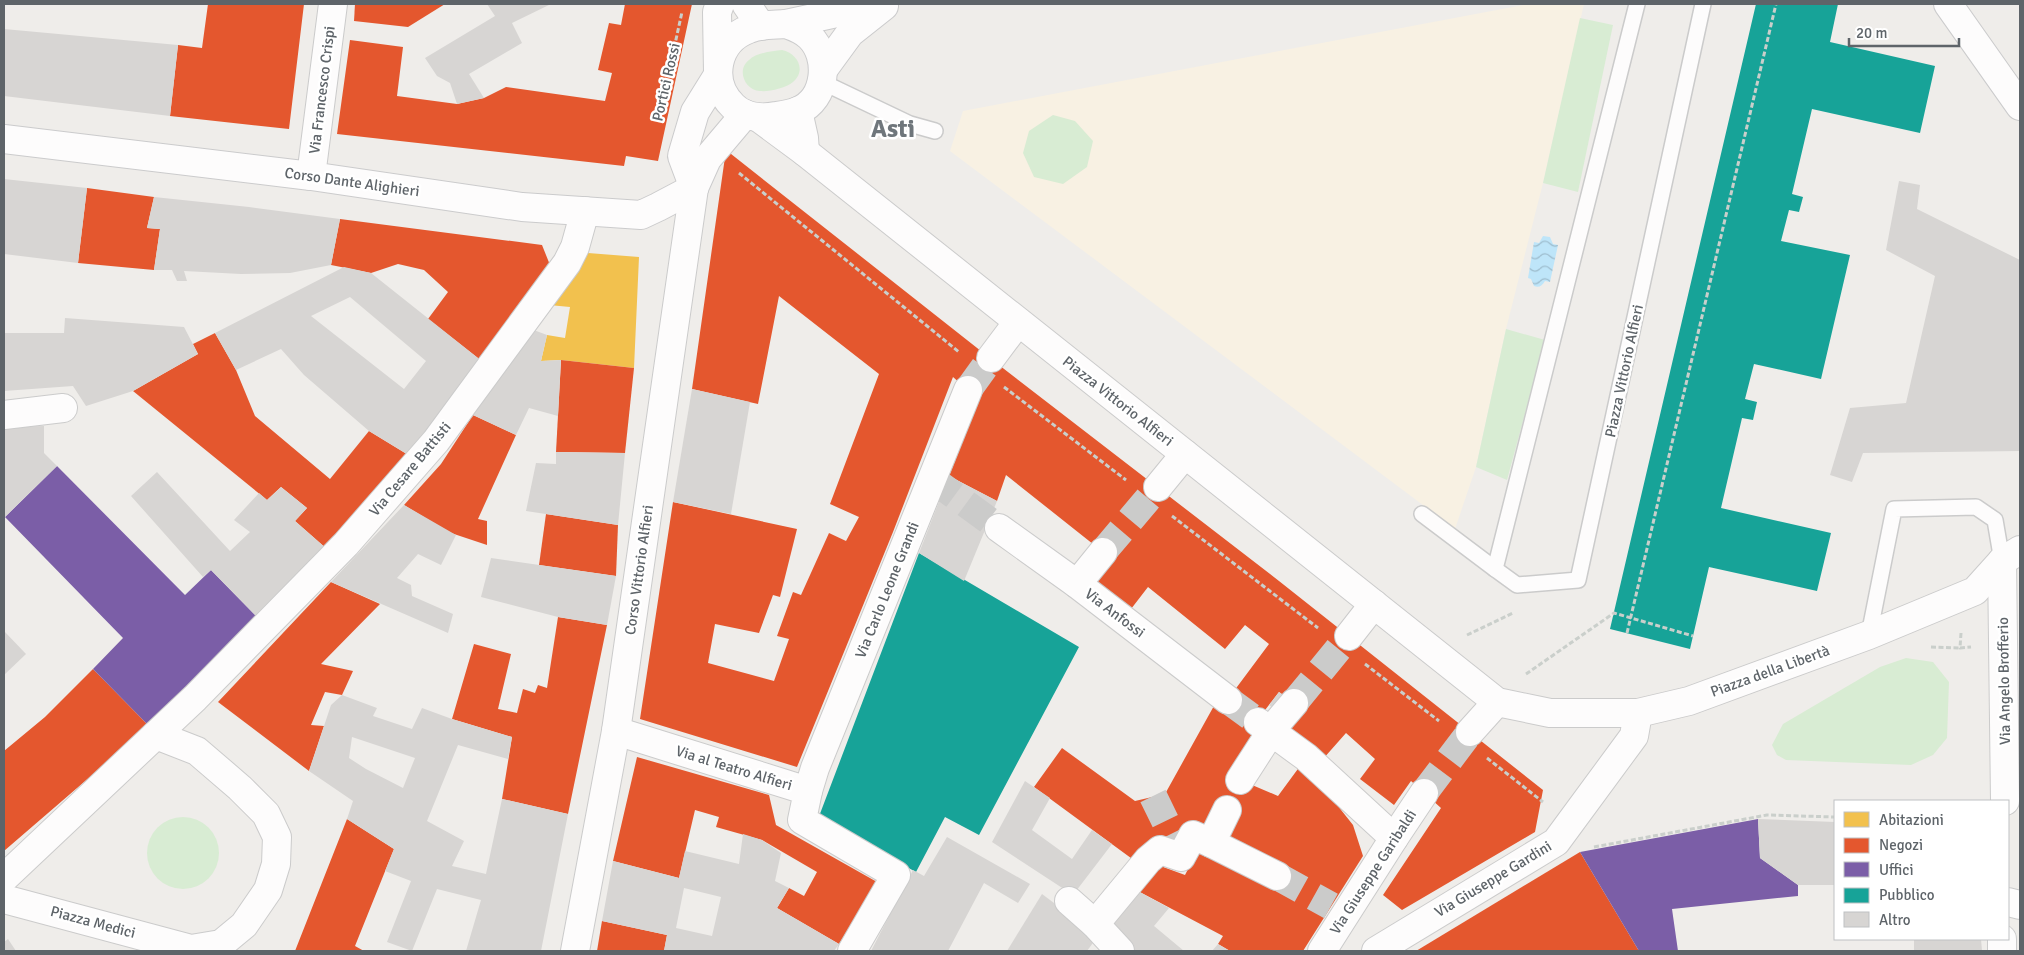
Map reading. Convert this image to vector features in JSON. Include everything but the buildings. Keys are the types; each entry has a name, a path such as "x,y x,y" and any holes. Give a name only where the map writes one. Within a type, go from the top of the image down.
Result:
{"street":[{"name":"Via Francesco Crispi","path":"311,176 333,4"},
{"path":"720,4 718,12 718,74 720,87 726,99 735,108 752,116 772,117 798,111 809,104 817,94 823,76 850,32 887,4"},
{"path":"718,74 718,63 722,51 730,40 764,18 878,4"},
{"path":"1948,4 2020,106"},
{"path":"764,18 798,29 809,36 817,46 822,57 823,76"},
{"name":"Corso Vittorio Alfieri","path":"694,188 682,156 695,112 718,74"},
{"path":"798,111 805,152"},
{"name":"Corso Vittorio Alfieri","path":"575,951 616,731 694,188 707,159 752,116"},
{"name":"Piazza Vittorio Alfieri","path":"752,116 805,152 1497,702"},
{"name":"Corso Dante Alighieri","path":"4,139 311,176 522,207 641,215 694,188"},
{"name":"Via Cesare Battisti","path":"156,734 195,698 346,544 436,441 567,263 575,247 585,211"},
{"path":"991,358 1018,322"},
{"name":"Via Carlo Leone Grandi","path":"811,779 968,390"},
{"path":"4,415 63,408"},
{"path":"1158,487 1185,454"},
{"name":"Via Anfossi","path":"1000,528 1077,584 1228,700"},
{"path":"1077,584 1103,552"},
{"name":"Piazza della Libertà","path":"1497,702 1550,713 1638,713 1689,701 1869,635 1975,591 2011,555"},
{"name":"Via Angelo Brofferio","path":"2005,800 2011,555"},
{"path":"1348,636 1374,604"},
{"path":"1470,732 1497,702"},
{"path":"1240,780 1269,726 1294,703"},
{"name":"Via Giuseppe Gardini","path":"1376,951 1556,842 1634,736 1638,713"},
{"path":"1269,726 1306,757 1394,838"},
{"name":"Via al Teatro Alfieri","path":"616,731 811,779 802,820 896,875 852,951"},
{"path":"4,878 156,734"},
{"name":"Piazza Medici","path":"4,899 191,949 223,948 244,925 268,890 276,864 277,837 266,814 240,788 197,751 156,734"},
{"name":"Via Giuseppe Garibaldi","path":"1322,951 1339,911 1394,838 1424,793"},
{"path":"1211,843 1227,810"},
{"path":"1095,924 1148,860 1160,850 1178,848 1193,835 1278,876"},
{"path":"1068,901 1095,924 1120,951"}],"lane":[{"path":"1422,514 1495,569 1637,4"},
{"name":"Piazza Vittorio Alfieri","path":"1495,569 1517,585 1578,580 1703,4"},
{"path":"823,76 910,124 935,131"},
{"path":"1869,635 1894,509 1976,507 1995,520 2011,555"}],"path":[{"name":"Portici Rossi","path":"661,105 684,4"},
{"path":"1627,633 1776,4"},
{"path":"1432,650 1516,611"},
{"path":"1497,702 1528,672 1572,644 1614,613 1693,636"},
{"path":"1591,847 1767,815 1834,817"}],"shaded area":[{"path":"1528,4 1584,4 1543,183 1506,329 1476,467 1455,529 950,151 963,111"}],"green space":[{"path":"1580,18 1613,25 1578,192 1543,183"},
{"path":"782,50 796,58 800,67 797,77 793,82 773,90 760,91 750,87 744,79 743,69 745,64 756,56"},
{"path":"1053,115 1075,121 1093,141 1087,167 1063,184 1034,177 1023,153 1029,131"},
{"path":"1506,329 1545,340 1507,480 1476,467"},
{"path":"1906,658 1933,662 1949,682 1947,738 1933,755 1911,765 1786,760 1777,755 1772,745 1783,724 1880,667"},
{"path":"183,817 197,820 209,827 216,839 219,853 216,867 209,879 197,886 183,889 169,886 157,879 150,867 147,853 150,839 157,827 169,820"}],"water":[{"path":"1543,236 1550,237 1553,244 1558,245 1550,282 1545,281 1536,287 1531,279 1528,278 1534,242 1539,243"}],"tunnel":[{"path":"968,390 991,358"},
{"path":"932,479 999,528"},
{"path":"1103,552 1158,487"},
{"path":"1294,703 1349,636"},
{"path":"1228,700 1258,722"},
{"path":"1424,793 1470,732"},
{"path":"1153,796 1174,839"},
{"path":"1277,876 1331,906"}],"district":[{"name":"Asti","path":"893,128"}]}
